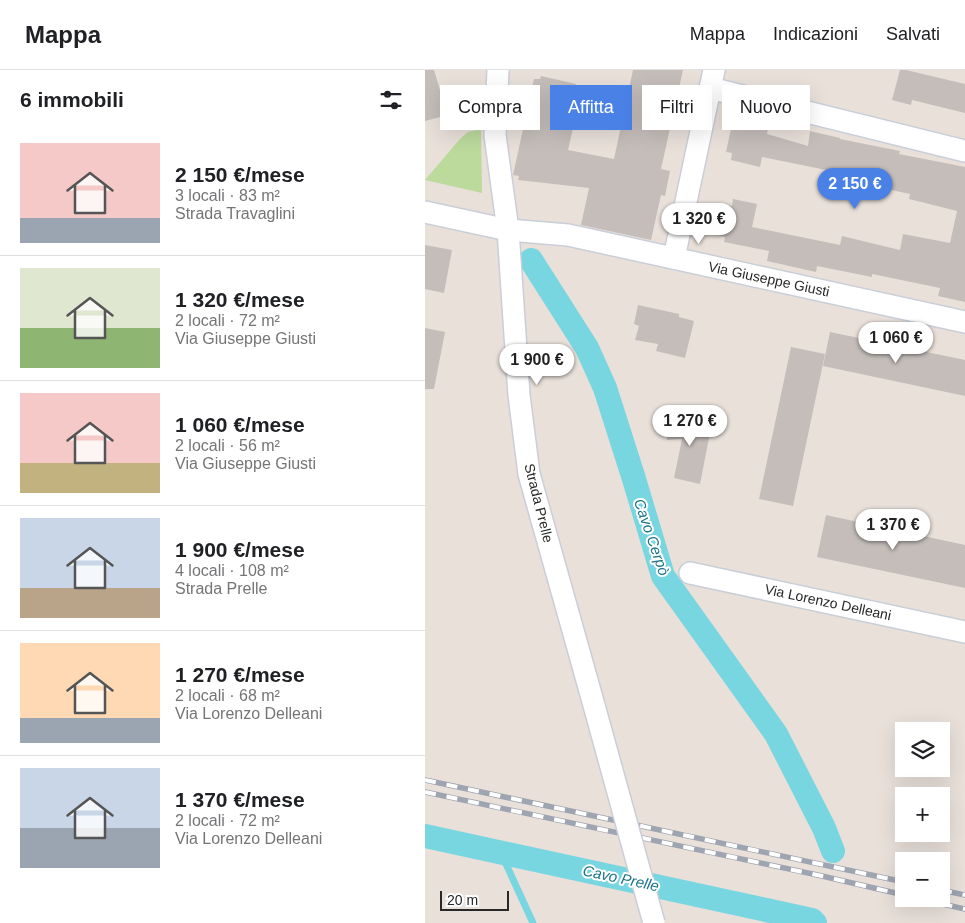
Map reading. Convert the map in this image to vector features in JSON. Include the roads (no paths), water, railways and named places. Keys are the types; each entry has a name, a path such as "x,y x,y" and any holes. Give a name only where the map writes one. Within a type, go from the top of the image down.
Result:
{"street":[{"name":"Strada Prelle","path":"498,70 495,135 508,230 519,395 529,474 654,923"},
{"path":"674,258 712,79 965,150"},
{"name":"Via Giuseppe Giusti","path":"425,212 508,230 568,235 965,322"},
{"name":"Via Lorenzo Delleani","path":"690,573 965,632"}],"waterway":[{"name":"Cavo Cerpò","path":"531,260 587,348 605,388 663,576 776,734 824,828 833,851"},
{"name":"Cavo Prelle","path":"425,836 812,920 815,923"},
{"path":"501,853 533,923"}],"railway":[{"path":"425,780 895,880"},
{"path":"425,792 895,893"},
{"path":"950,892 965,895"},
{"path":"950,906 965,909"}]}
